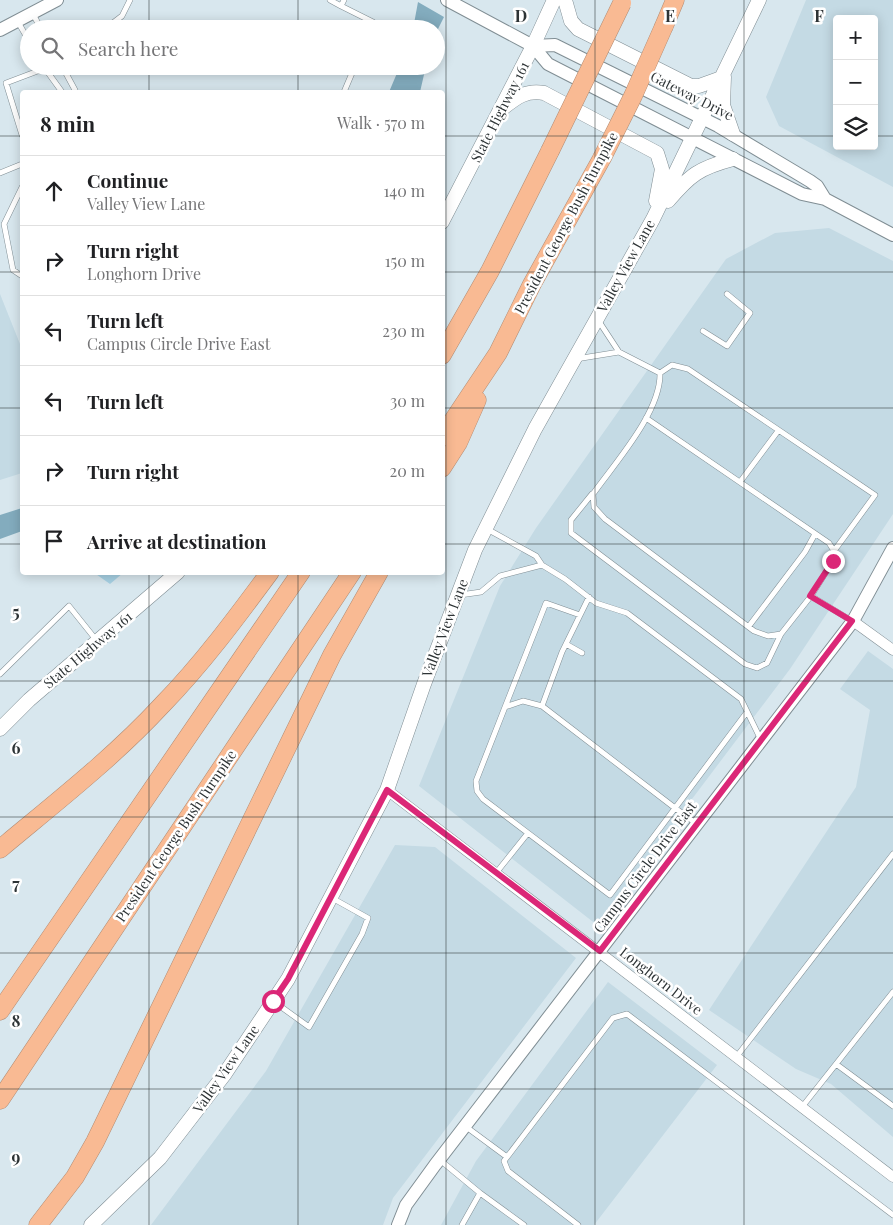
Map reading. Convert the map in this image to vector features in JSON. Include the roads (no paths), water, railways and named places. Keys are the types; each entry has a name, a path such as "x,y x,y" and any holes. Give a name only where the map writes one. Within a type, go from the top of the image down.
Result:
{"highway":[{"name":"President George Bush Turnpike","path":"445,432 498,353 532,284 602,158 675,0"},
{"path":"445,350 490,271 622,1"},
{"path":"445,463 458,443 498,353"},
{"path":"0,848 108,758 163,705 211,648 268,575"},
{"path":"0,1011 299,575"},
{"name":"President George Bush Turnpike","path":"0,1100 350,575"},
{"path":"38,1225 75,1177 95,1142 332,655 377,575"}],"main road":[{"name":"State Highway 161","path":"445,216 533,46 554,0"},
{"path":"566,0 571,21 578,29 691,86 699,86 724,77 723,105 733,134"},
{"name":"Valley View Lane","path":"91,1225 160,1158 224,1075 288,979 387,790 458,596 486,528 534,429 653,219 724,77 759,0"},
{"path":"500,110 522,93 534,91 544,93 657,153 662,169 653,219"},
{"path":"653,219 688,177 712,165 732,159"},
{"name":"State Highway 161","path":"0,729 29,700 175,575"}],"street":[{"path":"21,20 57,0"},
{"name":"Gateway Drive","path":"447,0 533,46 548,64 693,140 802,194 825,199 893,235"},
{"path":"0,30 18,22"},
{"name":"Gateway Drive","path":"533,46 555,45 703,118 810,181 817,186 825,199"},
{"name":"Campus Circle Drive East","path":"398,1225 406,1206 439,1160 852,621 893,548"},
{"path":"852,621 892,648"},
{"name":"Longhorn Drive","path":"387,790 600,951 893,1177"}],"lane":[{"path":"117,20 122,16 130,0"},
{"path":"330,0 369,20"},
{"path":"341,6 344,0"},
{"path":"33,13 36,20"},
{"path":"0,85 26,75"},
{"path":"51,75 61,90"},
{"path":"67,75 75,90"},
{"path":"345,90 351,75"},
{"path":"6,83 20,128"},
{"path":"0,173 20,165"},
{"path":"20,191 4,224 13,270 20,275"},
{"path":"703,331 727,346 750,313 727,294"},
{"path":"597,318 619,352 660,373"},
{"path":"574,360 619,352"},
{"path":"672,365 688,369 778,432 875,495 834,552 833,561 810,596 781,634 767,663 757,668 745,664 571,533 571,520 593,494 646,418 660,386 660,373 672,365"},
{"path":"646,418 829,543 834,552"},
{"path":"740,482 778,432"},
{"path":"593,494 594,507 605,519 749,626 768,636 781,634"},
{"path":"486,528 536,556 542,565 565,579 596,603 627,614 741,699 762,740"},
{"path":"749,626 805,552 815,534"},
{"path":"458,596 481,592 500,576 542,565"},
{"path":"810,596 852,621"},
{"path":"542,706 566,644 589,597"},
{"path":"580,615 546,603 476,781 477,791 483,799 610,895 747,712"},
{"path":"0,674 69,606 97,642"},
{"path":"566,644 582,653"},
{"path":"504,707 523,701 542,706 697,824"},
{"path":"496,874 528,833"},
{"path":"737,1056 893,854"},
{"path":"273,1001 309,1027 362,934 368,918 332,897"},
{"path":"802,1107 893,992"},
{"path":"578,1225 508,1172 504,1161 613,1018 627,1014 893,1215"},
{"path":"836,1064 893,1106"},
{"path":"465,1126 507,1157"},
{"path":"439,1160 524,1225"},
{"path":"462,1225 480,1193"}]}
